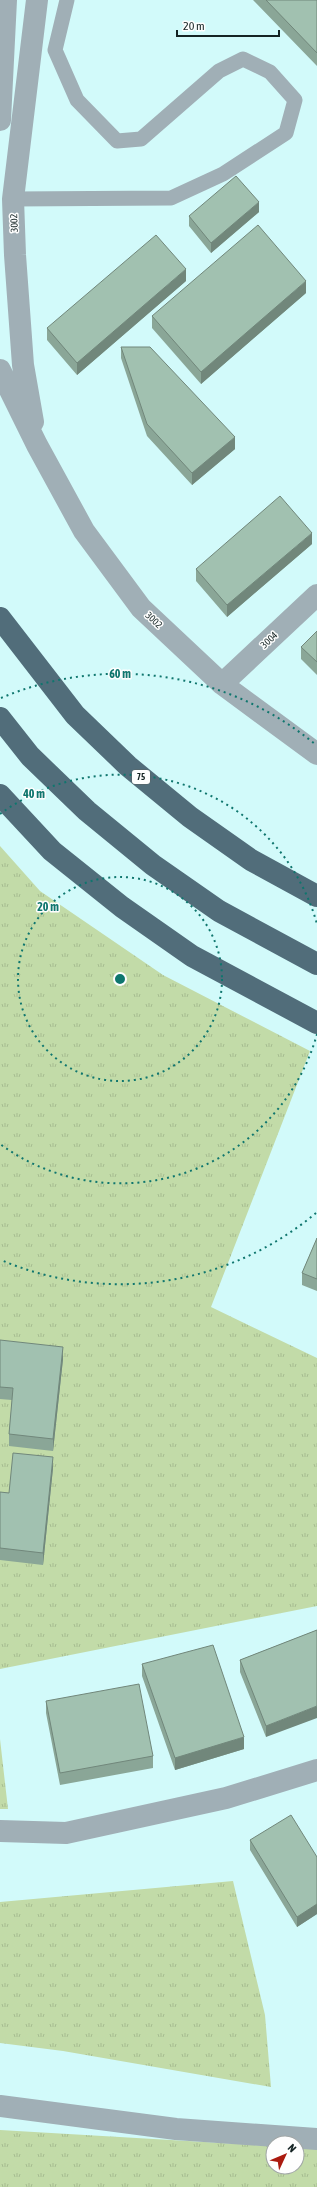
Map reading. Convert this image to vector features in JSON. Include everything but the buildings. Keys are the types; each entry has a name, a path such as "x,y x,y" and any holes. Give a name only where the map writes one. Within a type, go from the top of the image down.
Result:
{"highway":[{"name":"75","path":"0,618 75,715 128,766 190,817 251,860 317,896"},
{"path":"0,718 30,756 87,811 153,865 219,911 317,964"},
{"path":"0,795 52,850 122,907 192,956 317,1023"}],"street":[{"path":"0,120 6,0"},
{"name":"3002","path":"37,0 13,199 15,255 24,365 37,445"},
{"name":"3002","path":"0,370 37,445 84,531 141,608 222,684 317,754"},
{"name":"3004","path":"222,684 317,595"},
{"path":"0,1832 66,1833 226,1798 317,1770"},
{"path":"0,2106 176,2130 317,2139"}],"lane":[{"path":"13,199 171,198 223,174 286,133 295,100 270,72 243,59 219,71 141,139 117,141 77,100 55,50 67,0"}],"green space":[{"path":"0,846 40,891 163,975 310,1051 211,1307 317,1358 317,1606 0,1669"},
{"path":"0,1739 8,1809 0,1809"},
{"path":"233,1881 265,2015 271,2087 63,2051 0,2043 0,1902"},
{"path":"0,2130 265,2146 265,2175 305,2175 305,2148 317,2149 317,2187 0,2187"}]}
